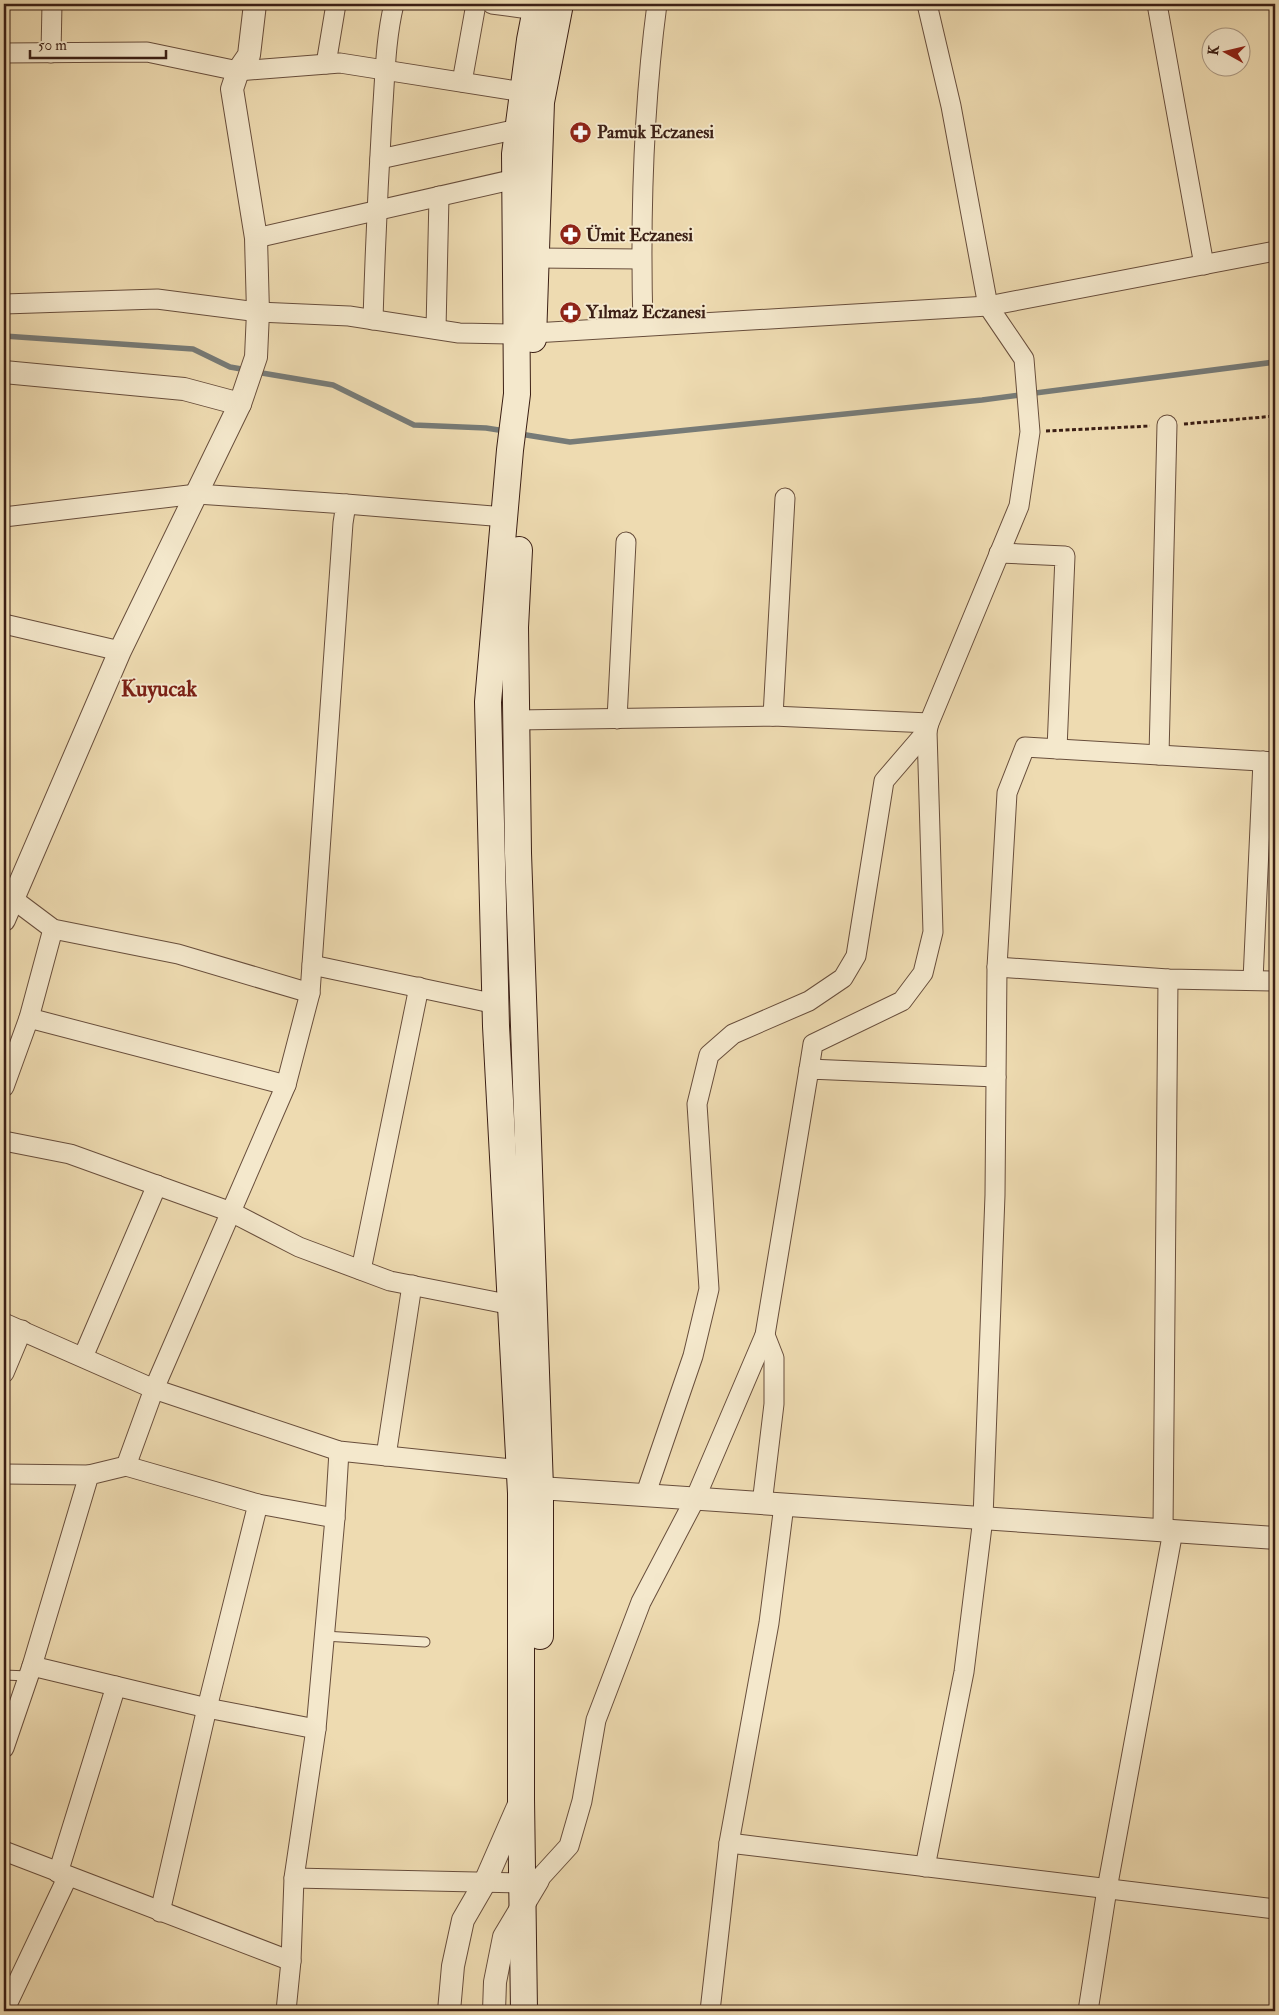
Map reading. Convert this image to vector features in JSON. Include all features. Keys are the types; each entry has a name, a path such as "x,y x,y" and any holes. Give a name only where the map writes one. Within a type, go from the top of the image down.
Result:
{"main road":[{"path":"541,2011 521,1799 528,1484 512,1304 496,1004 488,702 512,518 525,394 525,333 515,154 523,92 544,6"},
{"path":"525,333 536,258 544,6"},
{"path":"512,518 516,628 518,853 523,1002 528,1484 530,1881 522,1909 524,2011"},
{"path":"496,1004 523,1002"}],"street":[{"path":"51,53 52,4"},
{"path":"4,920 8,897 120,651 244,394 256,357 258,312 256,238 232,89 238,71 249,55 255,4"},
{"path":"326,64 336,4"},
{"path":"373,320 376,210 385,70 390,18 394,4"},
{"path":"462,82 476,4"},
{"path":"492,4 544,6"},
{"path":"643,326 641,259 649,64 656,4"},
{"path":"645,1496 693,1356 709,1289 697,1104 709,1055 733,1034 809,1001 843,978 856,956 884,781 928,727 1019,506 1030,432 1024,359 988,306 951,106 927,4"},
{"path":"1157,4 1204,265"},
{"path":"4,53 147,52 238,71 340,63 523,92"},
{"path":"380,159 518,129"},
{"path":"256,238 515,179"},
{"path":"436,329 439,196"},
{"path":"4,304 157,300 258,312 349,316 459,333 525,333 988,306 1275,251"},
{"path":"536,258 641,259"},
{"path":"4,372 244,394"},
{"path":"1159,755 1167,425"},
{"path":"4,518 197,494 512,518"},
{"path":"773,716 785,498"},
{"path":"126,1466 154,1389 286,1085 310,993 343,523 346,504"},
{"path":"618,719 626,542"},
{"path":"999,553 1065,556 1057,749"},
{"path":"4,624 120,651"},
{"path":"516,720 773,716 928,727"},
{"path":"294,1878 485,1882 530,1881 569,1846 582,1801 596,1720 641,1602 695,1499 765,1335 813,1044 902,1001 923,973 932,932 928,727"},
{"path":"925,1867 964,1672 983,1518 995,1195 997,967 1007,793 1025,747 1269,762 1253,980"},
{"path":"8,897 53,929 178,954 310,993"},
{"path":"4,1087 29,1018 53,929"},
{"path":"312,965 496,1004"},
{"path":"997,967 1168,979 1275,980"},
{"path":"1088,2011 1168,1531 1168,979"},
{"path":"361,1270 419,988"},
{"path":"29,1018 286,1085"},
{"path":"809,1069 996,1076"},
{"path":"4,1141 70,1154 157,1185 231,1212 300,1247 390,1281 512,1304"},
{"path":"83,1357 157,1185"},
{"path":"386,1456 412,1285"},
{"path":"4,1323 154,1389 339,1451 386,1456 528,1484 645,1496 1275,1538"},
{"path":"4,1373 22,1330"},
{"path":"710,2011 729,1843 769,1624 773,1504 774,1358 765,1335"},
{"path":"286,2011 291,1960 294,1878 316,1729 335,1518 339,1451"},
{"path":"4,1474 89,1475 126,1466 258,1504 335,1518"},
{"path":"4,1748 30,1671 89,1475"},
{"path":"160,1912 207,1708 258,1504"},
{"path":"30,1671 116,1686 207,1708 316,1729"},
{"path":"4,2011 63,1875 116,1686"},
{"path":"449,2011 453,1966 463,1920 485,1882 521,1799"},
{"path":"729,1843 1275,1909"},
{"path":"4,1852 291,1960"},
{"path":"494,2011 495,1982 504,1937 522,1909"}],"lane":[{"path":"324,1636 425,1642"},
{"path":"4,1674 30,1671"}],"waterway":[{"path":"4,336 193,349 230,367 247,370"},
{"path":"520,434 570,442 982,400 1275,362"},
{"path":"256,372 333,385 414,425 486,428 505,431"}],"place":[{"name":"Pamuk Eczanesi","path":"581,132"},
{"name":"Ümit Eczanesi","path":"570,235"},
{"name":"Yılmaz Eczanesi","path":"570,312"}],"district":[{"name":"Kuyucak","path":"159,688"}]}
